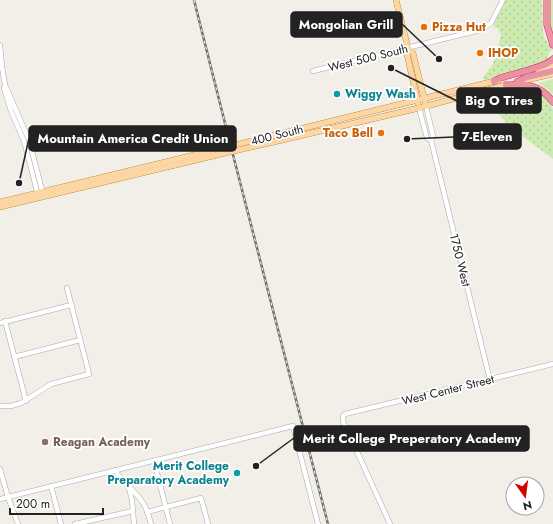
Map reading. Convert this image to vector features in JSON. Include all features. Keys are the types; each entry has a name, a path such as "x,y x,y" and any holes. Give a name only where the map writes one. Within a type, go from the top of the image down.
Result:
{"highway":[{"path":"547,0 546,22 553,45"},
{"path":"494,81 506,76 546,65 553,59"},
{"path":"517,82 527,77 553,71"},
{"path":"506,85 524,84 536,87 547,94 553,102"}],"main road":[{"path":"396,0 408,48"},
{"name":"1750 West","path":"408,48 413,53 426,106"},
{"name":"1750 West","path":"408,48 407,54 419,108"},
{"name":"400 South","path":"0,207 41,195 264,141 553,66"},
{"path":"419,108 553,74"},
{"name":"400 South","path":"264,141 419,108"},
{"name":"400 South","path":"0,202 41,195"}],"street":[{"name":"West 500 South","path":"312,71 480,30 491,23 503,0"},
{"path":"0,45 5,86 29,140 41,195"},
{"path":"0,71 11,111 24,141 41,195"},
{"name":"1750 West","path":"426,106 433,136 431,140 490,380"},
{"name":"1750 West","path":"419,108 427,138 431,140"},
{"path":"0,406 16,405 26,401 52,384 88,374 67,288"},
{"path":"0,323 71,305"},
{"path":"5,321 26,401"},
{"path":"14,357 80,340"},
{"name":"West Center Street","path":"390,524 343,421 343,416 347,413 553,364"},
{"path":"0,499 293,426 318,524"},
{"path":"154,461 170,524"},
{"path":"0,469 18,524"},
{"path":"115,470 120,479 142,500 151,524"},
{"path":"51,486 61,524"},
{"path":"129,486 134,524"},
{"path":"147,512 201,498 208,524"},
{"path":"76,524 133,511"}],"green space":[{"path":"506,0 542,0 543,32 545,39 553,50 550,51 548,57 550,59 547,61 484,80 483,77 493,64 501,35 498,28 495,28 494,24"},
{"path":"551,0 553,0 553,32 551,25"},
{"path":"553,79 553,94 538,83"},
{"path":"521,88 535,89 546,97 553,109 553,159 509,126 488,102 482,103 481,98"}],"railway":[{"path":"194,0 328,524"}],"place":[{"name":"Pizza Hut","path":"424,27"},
{"name":"IHOP","path":"480,53"},
{"name":"Mongolian Grill","path":"439,59"},
{"name":"Big O Tires","path":"391,68"},
{"name":"Wiggy Wash","path":"337,94"},
{"name":"Taco Bell","path":"381,133"},
{"name":"7-Eleven","path":"407,139"},
{"name":"Mountain America Credit Union","path":"19,183"},
{"name":"Reagan Academy","path":"45,442"},
{"name":"Merit College Preperatory Academy","path":"256,466"},
{"name":"Merit College Preparatory Academy","path":"237,473"}]}
